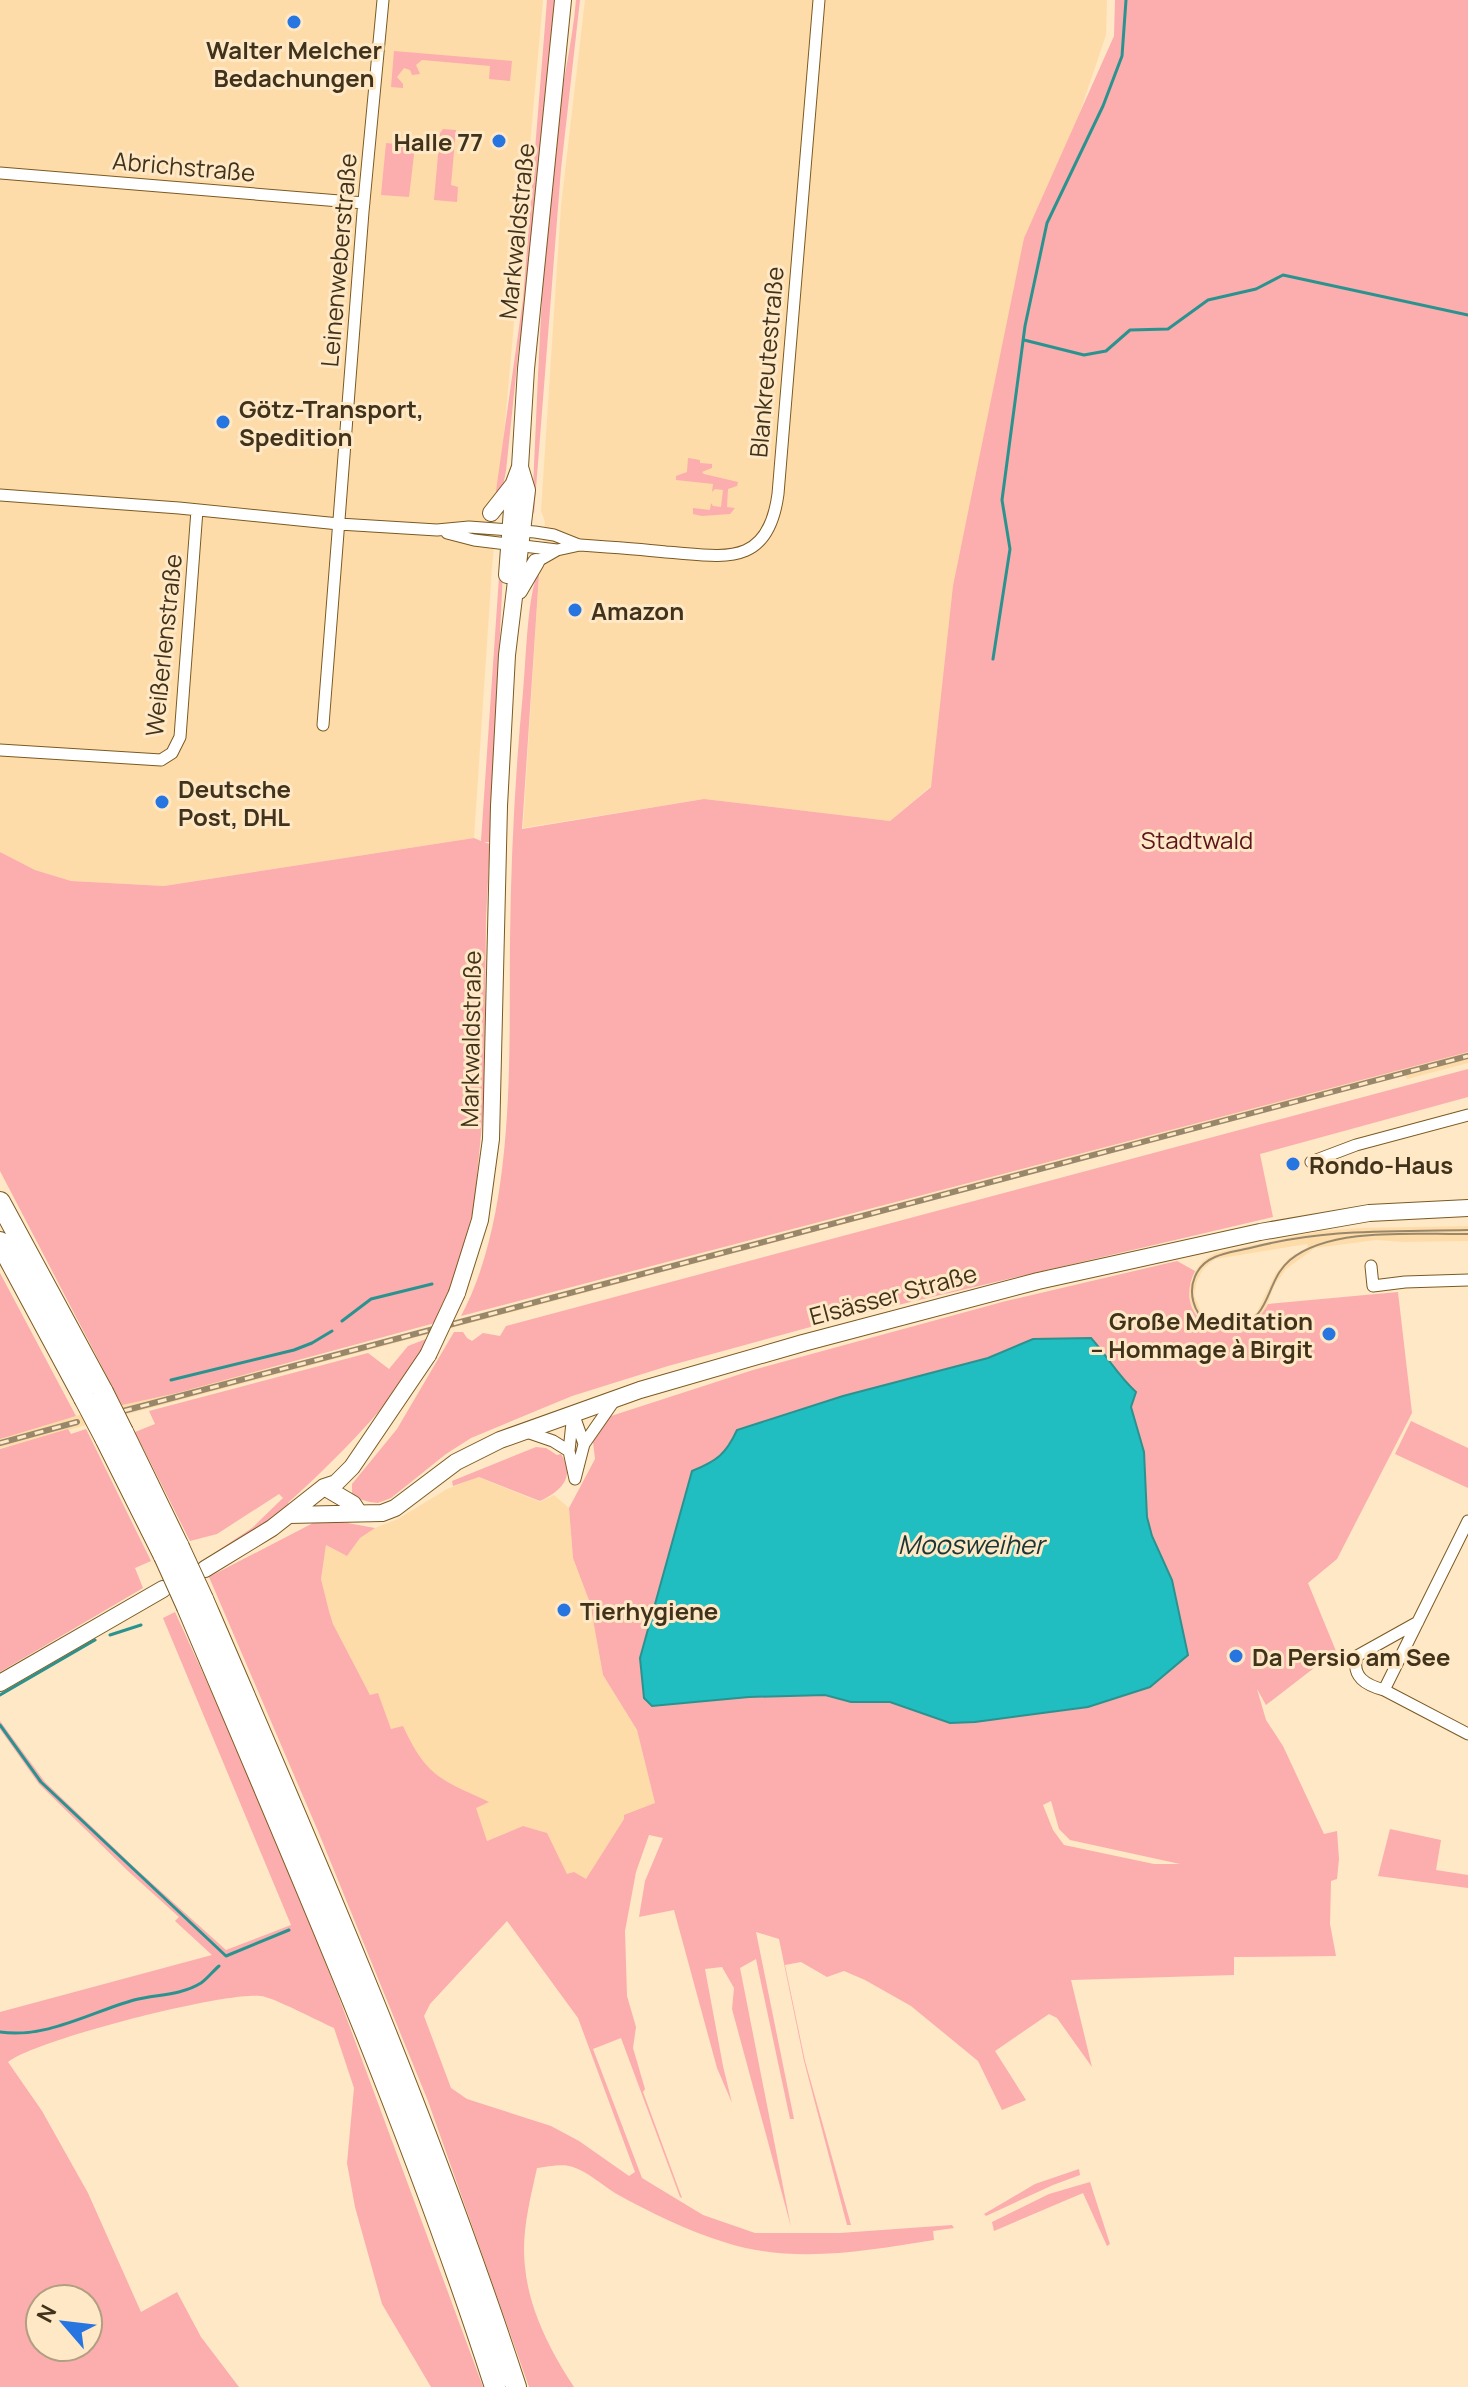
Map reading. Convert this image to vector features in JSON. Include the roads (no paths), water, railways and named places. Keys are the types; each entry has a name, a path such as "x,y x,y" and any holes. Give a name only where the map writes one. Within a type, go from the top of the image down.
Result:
{"highway":[{"path":"0,1202 195,1603 426,2190 495,2387"},
{"path":"0,1242 93,1395"},
{"path":"195,1603 287,1789 439,2169 516,2387"}],"main road":[{"name":"Markwaldstraße","path":"205,1569 289,1515 324,1487 336,1483 352,1467 428,1355 457,1293 480,1220 491,1139 499,806 512,602 507,592 516,537 517,475 526,369 563,0"},
{"path":"491,513 517,475"},
{"path":"512,602 536,562"},
{"name":"Elsässer Straße","path":"289,1515 382,1513 395,1508 456,1462 573,1413 846,1331 1038,1281 1186,1247 1346,1216 1468,1208"},
{"path":"324,1487 353,1504 359,1513"},
{"path":"324,1487 327,1502 340,1513"},
{"path":"0,1683 163,1589"}],"street":[{"name":"Leinenweberstraße","path":"339,524 383,0"},
{"name":"Blankreutestraße","path":"516,537 554,535 580,545 727,557 757,542 774,514 819,0"},
{"name":"Abrichstraße","path":"0,173 364,203"},
{"path":"0,495 339,524 437,530 469,527 516,537"},
{"name":"Weißerlenstraße","path":"0,750 161,760 172,753 180,737 197,510"},
{"path":"469,527 491,513"},
{"path":"323,725 339,524"},
{"path":"437,530 474,540 516,537"},
{"name":"Blankreutestraße","path":"516,537 557,550"},
{"name":"Blankreutestraße","path":"536,562 557,550 580,545"},
{"path":"1311,1162 1356,1145 1468,1115"},
{"path":"1371,1266 1373,1286 1468,1280"},
{"path":"573,1413 569,1451 575,1479 584,1444 617,1398"},
{"path":"573,1413 584,1444"},
{"path":"524,1431 553,1441 569,1451"},
{"path":"1384,1690 1468,1521"},
{"path":"1418,1622 1357,1656 1355,1666 1358,1677 1370,1686 1384,1690 1468,1734"}],"water":[{"name":"Moosweiher","path":"1091,1338 1136,1392 1131,1407 1144,1452 1147,1517 1172,1580 1188,1655 1150,1687 1088,1707 950,1723 890,1702 851,1702 825,1695 749,1697 652,1706 644,1698 640,1658 692,1471 720,1456 737,1430 843,1396 988,1358 1033,1339"}],"waterway":[{"path":"993,659 1010,549 1002,500 1025,326 1047,223 1103,106 1122,56 1126,0"},
{"path":"1024,340 1084,355 1106,351 1130,330 1168,329 1208,300 1256,289 1283,275 1468,315"},
{"path":"342,1321 371,1299 432,1284"},
{"path":"171,1380 294,1350 332,1331"},
{"path":"110,1635 141,1625"},
{"path":"0,1695 95,1640"},
{"path":"0,1725 41,1782 226,1956 289,1930"},
{"path":"0,2032 34,2032 134,2000 185,1990 201,1983 219,1966"}],"tram line":[{"path":"1468,1230 1332,1234 1228,1253 1203,1265 1195,1276 1193,1302 1207,1322 1219,1327 1234,1327 1256,1316 1282,1269 1307,1249 1351,1237 1468,1234"}],"railway":[{"path":"123,1411 1468,1056"},
{"path":"0,1443 77,1422"}],"place":[{"name":"Walter Melcher Bedachungen","path":"294,22"},
{"name":"Halle 77","path":"499,141"},
{"name":"Götz-Transport, Spedition","path":"223,422"},
{"name":"Amazon","path":"575,610"},
{"name":"Deutsche Post, DHL","path":"162,802"},
{"name":"Rondo-Haus","path":"1293,1164"},
{"name":"Große Meditation – Hommage à Birgit","path":"1329,1334"},
{"name":"Tierhygiene","path":"564,1610"},
{"name":"Da Persio am See","path":"1236,1656"}],"park label":[{"name":"Stadtwald","path":"1197,839"}]}
